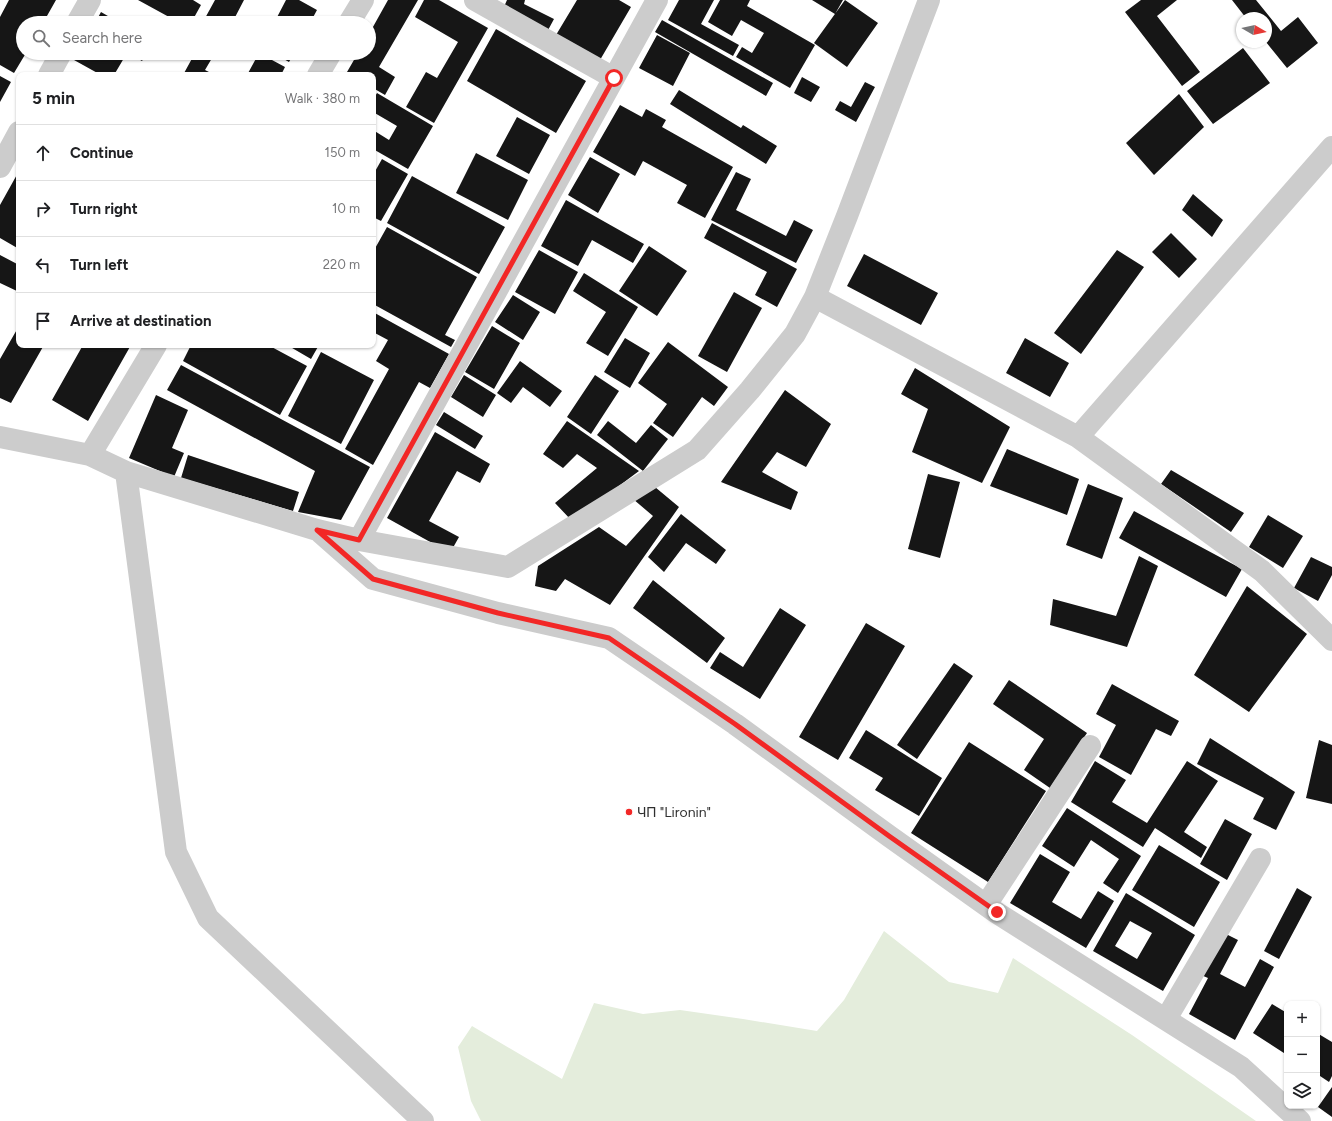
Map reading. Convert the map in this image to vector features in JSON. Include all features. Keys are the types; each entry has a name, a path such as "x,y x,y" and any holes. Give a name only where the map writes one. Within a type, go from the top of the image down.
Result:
{"street":[{"path":"81,16 90,0"},
{"path":"353,16 362,0"},
{"path":"475,0 614,78"},
{"path":"359,540 657,0"},
{"path":"0,437 90,455 126,472 317,530 359,540 508,567 697,450 750,390 795,334 815,296 929,0"},
{"path":"51,72 57,60"},
{"path":"320,72 327,60"},
{"path":"0,167 16,138"},
{"path":"1078,437 1332,147"},
{"path":"815,296 1078,437 1262,571 1332,640"},
{"path":"90,455 154,348"},
{"path":"126,472 176,852 208,918 423,1121"},
{"path":"317,530 373,579 498,613 609,638 735,724 986,905 1241,1067 1300,1121"},
{"path":"986,905 1090,746"},
{"path":"1166,1019 1260,859"}],"green space":[{"path":"884,931 949,982 998,993 1013,958 1132,1035 1256,1121 481,1121 471,1101 458,1047 472,1026 562,1079 594,1003 643,1014 680,1010 817,1031 844,1000"}],"building":[{"path":"9,0 56,0 47,16 16,16 16,60 22,60 14,73 0,65 0,17"},
{"path":"138,0 193,0 201,5 195,16 167,16"},
{"path":"215,0 244,0 236,16 206,16"},
{"path":"286,0 299,0 317,10 314,16 278,16"},
{"path":"388,0 418,0 379,67 395,77 385,95 376,90 376,72 347,72 354,60 376,60 376,21"},
{"path":"424,0 439,0 488,28 434,123 406,107 426,72 437,78 458,42 415,17"},
{"path":"507,0 525,0 524,4 554,19 547,32 503,9"},
{"path":"577,0 619,0 631,7 600,60 556,35"},
{"path":"679,0 714,0 701,24 739,45 733,56 668,20"},
{"path":"720,0 750,0 747,6 815,45 790,88 736,57 742,47 752,53 764,33 741,20 732,36 708,22"},
{"path":"812,0 843,0 835,14"},
{"path":"845,0 878,23 847,67 814,43"},
{"path":"1141,0 1177,0 1157,16 1200,72 1182,86 1125,12"},
{"path":"1232,0 1256,0 1266,12 1241,12"},
{"path":"101,12 108,16 99,16"},
{"path":"1298,17 1318,43 1287,68 1271,48 1272,20 1281,31"},
{"path":"662,20 773,83 766,96 655,32"},
{"path":"496,29 586,81 556,133 467,81"},
{"path":"657,35 690,53 673,86 639,68"},
{"path":"1243,48 1270,83 1213,124 1187,91"},
{"path":"74,60 123,60 116,72 96,72"},
{"path":"191,60 211,60 205,70 209,72 185,72"},
{"path":"255,60 272,60 285,67 282,72 249,72"},
{"path":"0,76 11,82 0,102"},
{"path":"802,77 820,87 811,102 794,93"},
{"path":"865,82 875,87 856,122 835,110 840,101 851,107"},
{"path":"679,90 741,128 743,125 777,146 766,164 670,104"},
{"path":"377,93 433,126 408,169 376,151 376,132 389,140 397,126 376,114"},
{"path":"1179,94 1204,127 1154,175 1126,143"},
{"path":"620,105 642,117 646,109 666,120 662,127 733,167 705,218 677,203 687,185 643,161 635,176 593,152"},
{"path":"517,117 550,135 529,174 496,156"},
{"path":"476,153 528,180 508,220 456,193"},
{"path":"590,157 620,174 598,213 568,195"},
{"path":"382,159 408,174 381,221 376,218 376,170"},
{"path":"736,172 751,179 736,210 786,236 794,220 813,230 796,263 711,220"},
{"path":"16,176 16,247 0,238 0,205"},
{"path":"412,176 505,227 479,274 387,223"},
{"path":"1193,194 1223,220 1212,237 1182,210"},
{"path":"566,200 644,244 633,263 592,240 578,266 541,246"},
{"path":"712,223 797,269 777,307 755,295 767,272 704,238"},
{"path":"387,227 477,277 445,335 455,340 451,347 376,306 376,247"},
{"path":"1171,233 1197,259 1179,278 1152,252"},
{"path":"649,246 687,271 657,316 619,291"},
{"path":"539,250 578,272 555,314 515,292"},
{"path":"1117,250 1144,267 1081,354 1054,333"},
{"path":"864,254 938,293 921,325 847,286"},
{"path":"0,255 16,263 16,291 0,283"},
{"path":"584,273 638,307 608,356 586,343 606,312 573,291"},
{"path":"734,292 762,308 727,372 698,356"},
{"path":"513,295 540,312 523,340 495,322"},
{"path":"376,314 449,354 430,388 419,382 373,465 345,449 389,369 376,361 388,340 376,334"},
{"path":"492,326 520,343 494,389 465,372"},
{"path":"16,331 16,348 42,348 11,403 0,398 0,359"},
{"path":"625,338 650,353 630,388 604,372"},
{"path":"1025,338 1069,363 1050,397 1006,373"},
{"path":"668,342 728,387 714,406 702,397 673,437 653,423 667,404 638,383"},
{"path":"81,348 129,348 88,421 52,400"},
{"path":"190,348 274,348 307,366 280,415 183,361"},
{"path":"292,348 317,348 311,359"},
{"path":"321,352 374,380 341,444 288,416"},
{"path":"520,361 562,391 550,407 523,387 511,403 497,393"},
{"path":"181,365 370,467 341,520 298,512 315,471 167,390"},
{"path":"915,368 1010,427 982,483 912,452 928,409 901,394"},
{"path":"464,375 496,395 483,417 451,397"},
{"path":"595,375 619,391 591,434 567,417"},
{"path":"785,390 831,424 806,467 777,452 762,472 798,492 791,510 721,482"},
{"path":"156,395 188,410 172,448 184,453 174,477 129,458"},
{"path":"444,412 483,436 475,449 436,425"},
{"path":"567,421 639,471 572,521 555,503 597,468 577,454 563,468 543,454"},
{"path":"608,421 636,443 651,425 668,439 643,471 597,435"},
{"path":"435,432 490,464 480,483 457,471 429,521 459,537 450,553 387,518"},
{"path":"1007,449 1079,479 1067,515 990,486"},
{"path":"188,455 299,492 293,511 181,478"},
{"path":"1171,470 1244,513 1231,532 1161,484"},
{"path":"928,474 960,482 940,558 908,549"},
{"path":"1088,484 1123,498 1102,559 1066,545"},
{"path":"655,487 679,507 610,605 565,579 556,591 535,586 538,566 599,527 626,546 653,516 633,499"},
{"path":"1134,511 1242,569 1226,597 1119,538"},
{"path":"681,514 726,550 716,564 686,543 664,572 648,557"},
{"path":"1268,515 1303,536 1283,568 1249,547"},
{"path":"1139,556 1158,566 1127,647 1050,625 1053,599 1116,616"},
{"path":"1311,557 1332,567 1332,575 1318,601 1294,588"},
{"path":"653,580 725,638 707,663 633,608"},
{"path":"1247,586 1307,634 1249,712 1194,675"},
{"path":"780,608 806,625 760,699 710,668 720,652 743,667"},
{"path":"866,623 905,646 838,760 799,737"},
{"path":"954,663 973,676 917,759 897,745"},
{"path":"1009,680 1087,733 1050,788 1024,770 1044,739 993,704"},
{"path":"1112,684 1179,721 1171,736 1156,729 1131,775 1099,757 1116,725 1096,714"},
{"path":"866,730 942,778 919,816 875,790 883,778 849,758"},
{"path":"1210,738 1295,792 1276,830 1253,819 1264,798 1197,764"},
{"path":"1319,740 1332,745 1332,804 1306,798"},
{"path":"969,742 1046,791 988,882 911,833"},
{"path":"1095,761 1126,780 1112,802 1147,823 1187,761 1218,781 1184,832 1207,847 1201,858 1155,828 1143,847 1071,802"},
{"path":"1067,808 1141,856 1118,893 1103,883 1119,859 1091,840 1074,867 1042,846"},
{"path":"1225,819 1252,834 1227,880 1200,864"},
{"path":"1159,845 1220,882 1194,927 1132,890"},
{"path":"1040,854 1070,872 1052,902 1081,919 1098,891 1114,901 1086,948 1010,903"},
{"path":"1297,888 1312,897 1279,959 1264,951"},
{"path":"1126,893 1195,935 1163,991 1093,951","holes":["1130,921 1152,933 1137,959 1115,946"]},
{"path":"1224,933 1238,940 1220,974 1245,987 1260,959 1274,967 1235,1040 1189,1014 1208,978 1201,975"},
{"path":"1272,1004 1284,1011 1284,1053 1253,1033"},
{"path":"1320,1035 1332,1042 1332,1076 1329,1082 1320,1076"},
{"path":"1332,1087 1332,1117 1320,1108 1320,1104"}],"place":[{"name":"ЧП \"Lironin\"","path":"629,812"}],"route":[{"path":"614,78 359,540 317,530 373,579 498,613 609,638 735,724 889,836 997,912"}]}
